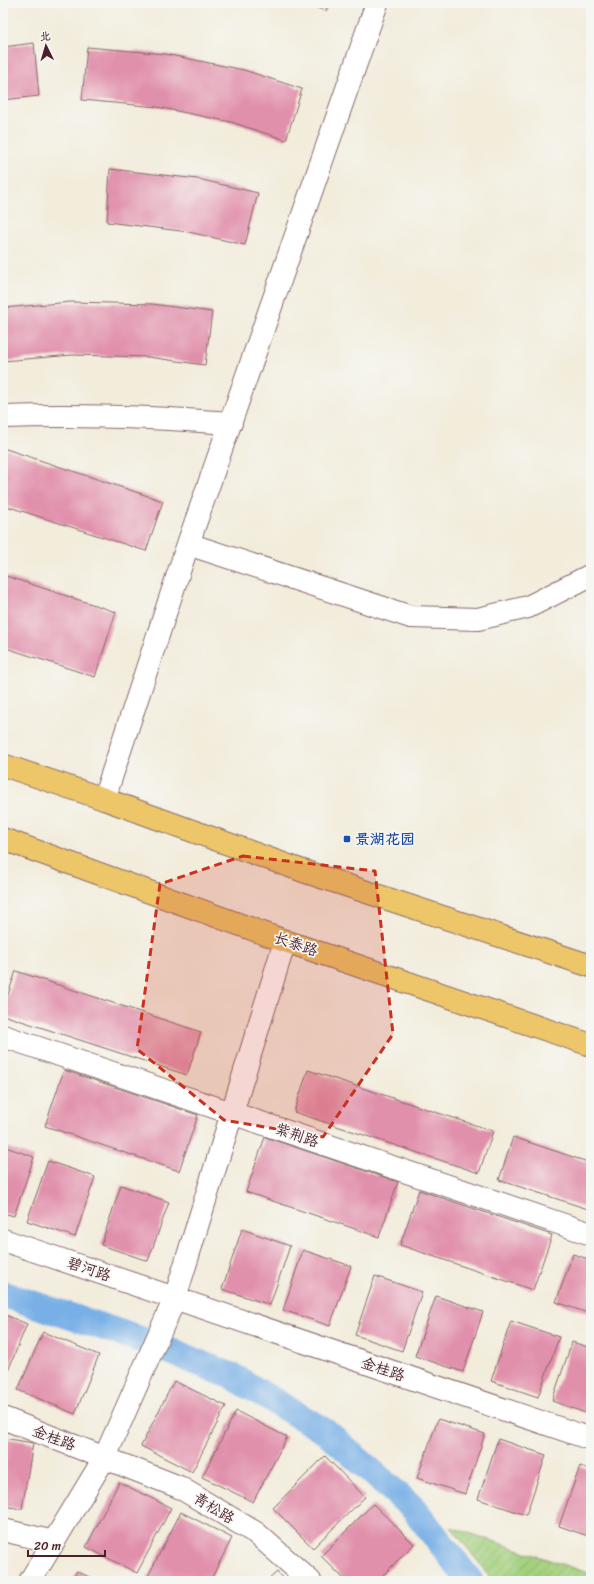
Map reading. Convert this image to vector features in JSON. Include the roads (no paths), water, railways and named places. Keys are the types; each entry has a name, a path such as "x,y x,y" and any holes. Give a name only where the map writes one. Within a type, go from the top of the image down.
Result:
{"highway":[{"path":"3,765 104,799 303,871 591,966"},
{"name":"长泰路","path":"3,839 285,941 591,1045"}],"street":[{"path":"104,799 188,544 377,3"},
{"path":"3,417 81,415 156,417 231,423"},
{"path":"188,544 411,617 478,619 528,607 591,575"},
{"path":"30,1581 105,1457 175,1298 285,941"},
{"name":"紫荆路","path":"3,1036 591,1234"},
{"name":"碧河路","path":"3,1240 175,1298"},
{"name":"金桂路","path":"175,1298 591,1439"},
{"name":"金桂路","path":"3,1418 105,1457"},
{"name":"青松路","path":"105,1457 179,1487 256,1533 310,1581"},
{"path":"3,1530 54,1542"}],"waterway":[{"path":"3,1294 142,1340 234,1377 329,1434 414,1509 470,1581"}],"place":[{"name":"景湖花园","path":"347,839"}]}
